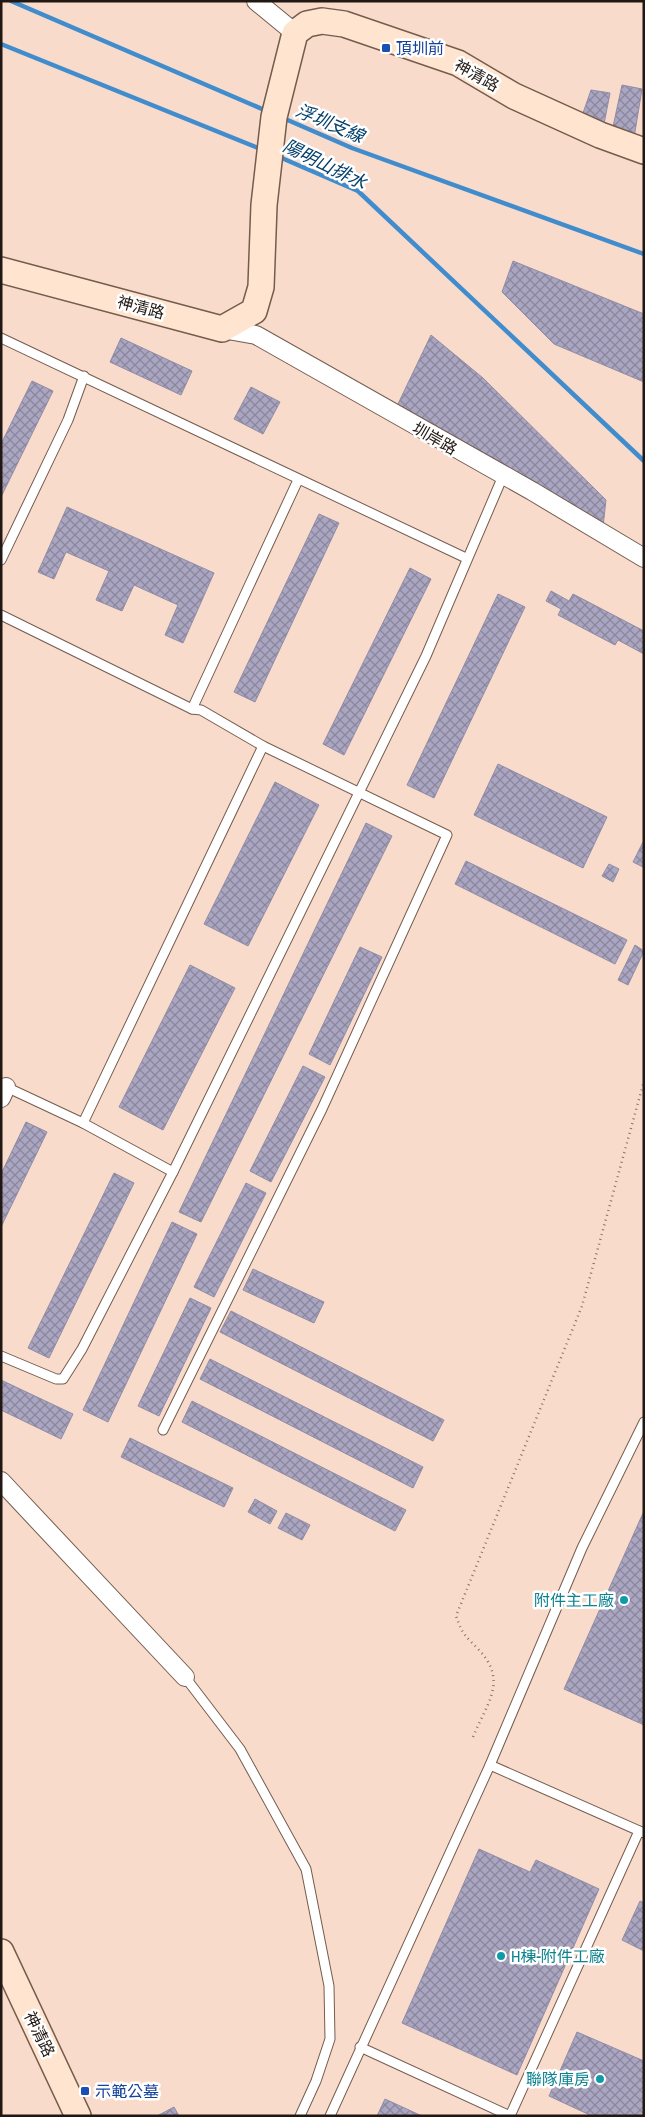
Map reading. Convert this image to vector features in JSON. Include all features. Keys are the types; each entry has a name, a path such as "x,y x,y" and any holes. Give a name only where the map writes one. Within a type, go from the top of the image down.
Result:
{"street":[{"path":"222,329 254,311 261,287 264,205 276,108 295,33 256,1"},
{"name":"神清路","path":"295,33 307,24 322,20 344,24 404,44 458,63 514,96 600,135 644,151"},
{"name":"神清路","path":"1,270 222,329"},
{"name":"圳岸路","path":"222,329 256,335 532,491 644,558"},
{"path":"1,1481 185,1677"},
{"name":"神清路","path":"1,1952 78,2116"}],"lane":[{"path":"1,338 466,558"},
{"path":"1,560 68,420 84,376"},
{"path":"1,1356 38,1373 56,1379 63,1379 82,1349 173,1172 426,656 466,558 503,476"},
{"path":"192,708 298,480"},
{"path":"1,615 192,708 201,710 263,746 447,835 322,1109 163,1430"},
{"path":"83,1123 263,746"},
{"path":"3,1090 83,1123 173,1172"},
{"path":"330,2116 360,2046 490,1765 582,1548 644,1422"},
{"path":"185,1677 240,1749 306,1869 329,1986 330,2039 316,2081 300,2116"},
{"path":"360,2046 510,2116 641,1832 490,1765"}],"path":[{"path":"473,1737 496,1683 493,1669 480,1650 462,1634 456,1616 582,1306 644,1081"}],"building":[{"path":"622,85 642,89 633,144 611,136"},
{"path":"591,90 610,93 604,124 583,113"},
{"path":"513,261 644,314 644,382 554,344 502,292"},
{"path":"431,335 483,378 606,500 603,527 397,406"},
{"path":"121,338 192,371 181,395 110,362"},
{"path":"32,381 53,391 1,497 1,444"},
{"path":"251,387 280,402 263,434 234,419"},
{"path":"67,507 214,573 183,643 165,635 178,605 134,585 122,611 96,600 109,571 66,552 54,579 38,572"},
{"path":"319,514 339,523 255,702 234,692"},
{"path":"410,568 431,579 344,755 323,744"},
{"path":"551,591 569,601 573,594 644,631 644,654 618,640 615,645 558,615 561,609 546,601"},
{"path":"498,594 525,607 434,798 407,785"},
{"path":"498,764 607,817 583,868 474,815"},
{"path":"275,782 319,805 248,946 204,924"},
{"path":"366,823 392,836 201,1222 179,1212"},
{"path":"644,842 643,867 633,862"},
{"path":"466,861 627,940 615,964 455,884"},
{"path":"609,864 619,869 613,882 602,876"},
{"path":"635,945 644,951 628,985 618,980"},
{"path":"360,947 382,957 330,1065 309,1054"},
{"path":"190,965 235,988 163,1130 119,1107"},
{"path":"303,1066 325,1077 271,1182 250,1171"},
{"path":"26,1122 47,1132 1,1227 1,1174"},
{"path":"114,1173 134,1183 49,1358 28,1348"},
{"path":"246,1183 266,1193 214,1297 194,1287"},
{"path":"172,1222 197,1234 108,1422 83,1410"},
{"path":"253,1269 324,1302 314,1323 243,1290"},
{"path":"190,1298 211,1308 159,1416 138,1406"},
{"path":"231,1311 444,1420 433,1441 220,1332"},
{"path":"210,1359 423,1467 413,1488 200,1379"},
{"path":"1,1380 73,1414 61,1439 1,1410"},
{"path":"192,1401 406,1510 395,1531 182,1422"},
{"path":"130,1438 233,1488 224,1507 121,1457"},
{"path":"255,1499 277,1511 270,1524 248,1512"},
{"name":"附件主工廠","path":"644,1511 644,1725 564,1689"},
{"path":"286,1513 310,1525 302,1540 278,1528"},
{"name":"H棟-附件工廠","path":"479,1849 530,1872 536,1860 599,1889 517,2075 402,2023"},
{"path":"640,1901 644,1903 644,1951 622,1940"},
{"name":"聯隊庫房","path":"577,2032 644,2061 644,2116 592,2116 549,2096"},
{"path":"385,2099 422,2116 377,2116"},
{"path":"174,2107 179,2116 157,2116"}],"waterway":[{"name":"浮圳支線","path":"11,1 269,112"},
{"name":"陽明山排水","path":"1,44 263,150"},
{"name":"浮圳支線","path":"283,118 352,148 644,254"},
{"name":"陽明山排水","path":"277,156 358,191 644,461"}],"place":[{"name":"頂圳前","path":"386,48"},
{"name":"附件主工廠","path":"624,1600"},
{"name":"H棟-附件工廠","path":"501,1956"},
{"name":"聯隊庫房","path":"600,2079"},
{"name":"示範公墓","path":"85,2091"}]}
